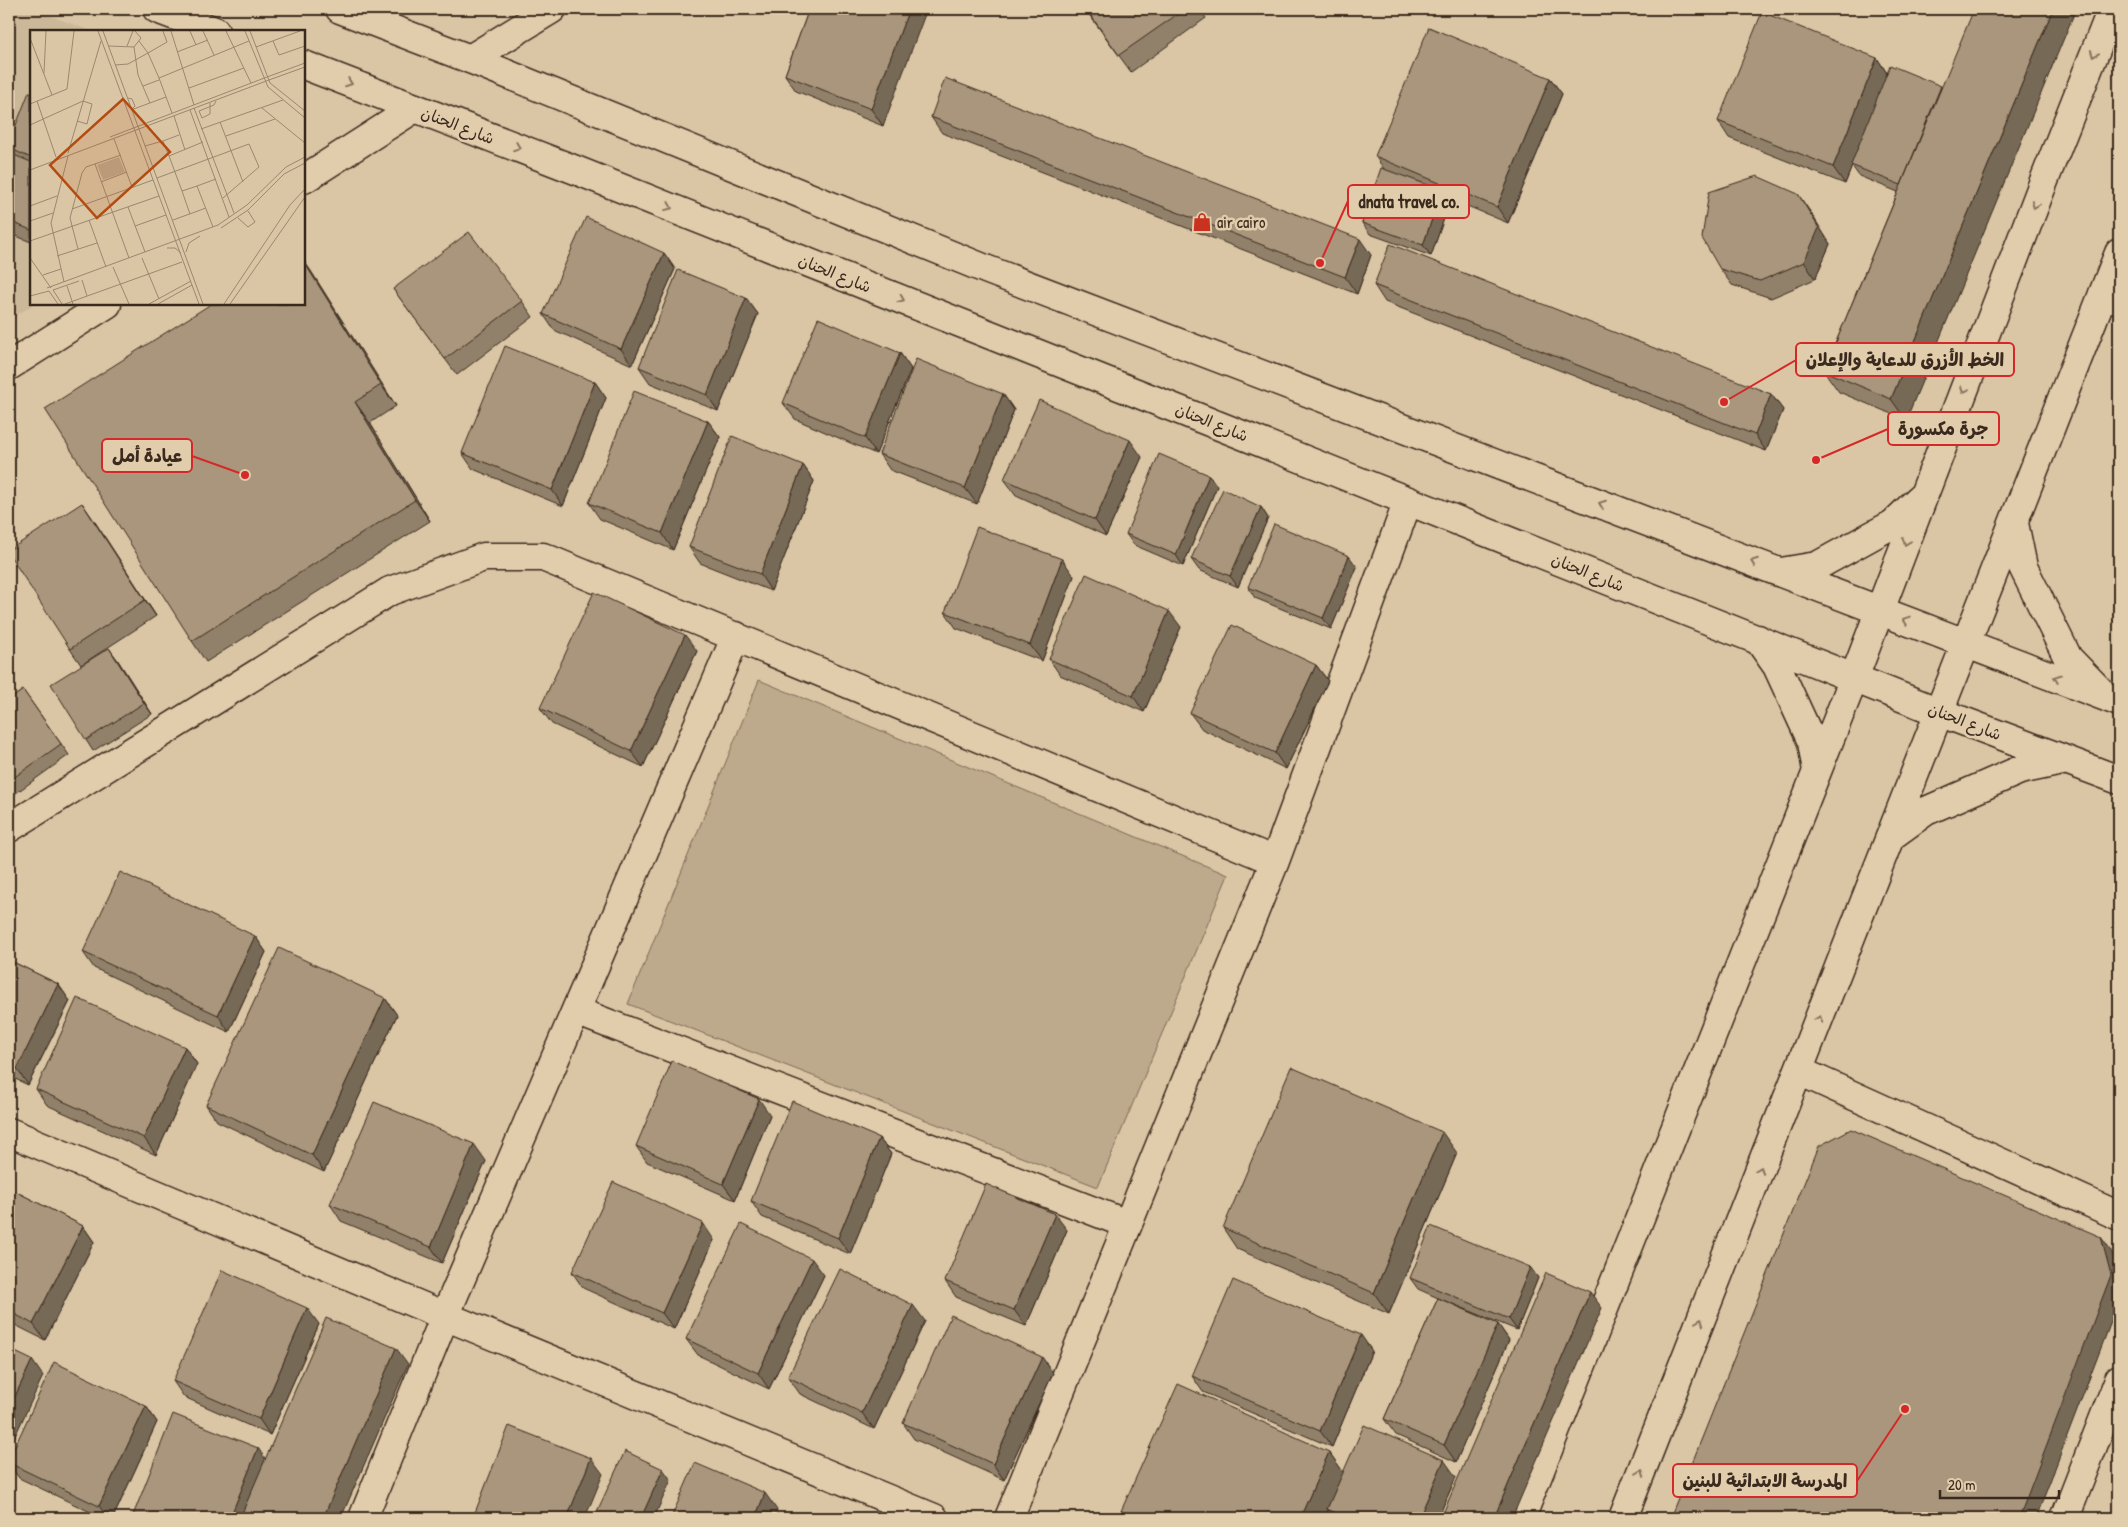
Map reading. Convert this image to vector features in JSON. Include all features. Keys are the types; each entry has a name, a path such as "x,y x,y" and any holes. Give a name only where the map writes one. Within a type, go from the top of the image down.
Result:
{"main road":[{"path":"156,9 212,30"},
{"path":"340,9 470,59 988,270 2111,698"},
{"path":"470,59 552,9"},
{"path":"1521,1518 1854,678 2042,186 2112,9"},
{"name":"شارع الحنان","path":"305,65 574,169 1939,712 2119,780"},
{"path":"305,178 414,108"},
{"path":"1623,1518 2014,523 2114,295 2119,254"},
{"path":"9,366 105,305"},
{"path":"1780,572 1818,566 1893,524 1925,493"},
{"path":"1008,1518 1275,861 1408,501"},
{"path":"2014,523 2023,567 2068,658 2111,698"},
{"path":"9,828 390,591 484,557 543,557 1275,861"},
{"path":"363,1518 445,1316 736,636"},
{"path":"1758,639 1777,666 1812,742 1817,771"},
{"path":"1890,837 1926,812 2020,770 2067,760"},
{"path":"576,1011 1127,1224"},
{"path":"1799,1071 2119,1216"},
{"path":"9,1132 445,1316 934,1518"},
{"path":"2065,1518 2119,1379"}],"shaded area":[{"path":"9,9 32,9 88,30 30,30 30,305 32,305 9,320"},
{"path":"759,680 1228,875 1098,1187 628,1004"}],"building":[{"path":"809,9 909,9 871,109 785,75"},
{"path":"1086,9 1185,9 1119,55"},
{"path":"1974,9 2053,9 1891,399 1824,371"},
{"path":"1762,12 1877,58 1833,167 1718,121"},
{"path":"1429,27 1550,78 1497,207 1375,156"},
{"path":"1890,65 1941,86 1901,185 1851,165"},
{"path":"945,78 1360,239 1345,277 931,117"},
{"path":"30,92 30,158 9,148 9,143"},
{"path":"9,153 30,162 30,230 9,221"},
{"path":"1381,168 1442,190 1423,245 1362,223"},
{"path":"1757,176 1798,194 1819,228 1804,262 1760,281 1720,269 1702,238 1709,192"},
{"path":"586,217 664,253 621,349 543,314"},
{"path":"469,232 522,301 445,359 393,289"},
{"path":"1390,244 1771,394 1755,435 1374,285"},
{"path":"305,264 381,385 355,402 415,500 192,641 45,409 209,305 305,305"},
{"path":"678,270 746,298 707,395 639,367"},
{"path":"818,318 900,353 865,438 783,403"},
{"path":"505,346 595,382 552,490 462,453"},
{"path":"916,359 1003,394 965,488 879,454"},
{"path":"634,391 708,421 662,533 589,503"},
{"path":"1039,400 1130,440 1095,520 1004,479"},
{"path":"732,436 803,465 760,574 689,547"},
{"path":"1159,454 1209,475 1176,555 1126,534"},
{"path":"1223,489 1261,507 1230,576 1191,559"},
{"path":"82,503 145,600 70,649 9,554 9,550"},
{"path":"1274,524 1349,556 1323,618 1248,587"},
{"path":"977,527 1062,559 1030,645 945,612"},
{"path":"1086,574 1169,611 1133,696 1049,659"},
{"path":"594,592 685,635 631,751 540,708"},
{"path":"1232,625 1316,665 1275,753 1190,713"},
{"path":"109,648 144,703 86,740 51,684"},
{"path":"23,690 61,744 9,781 9,700"},
{"path":"120,872 255,936 218,1015 83,952"},
{"path":"279,948 385,998 312,1155 206,1105"},
{"path":"9,960 58,984 17,1069 9,1065"},
{"path":"77,998 185,1047 144,1138 36,1089"},
{"path":"672,1061 759,1099 723,1184 636,1146"},
{"path":"1291,1067 1442,1132 1374,1293 1223,1228"},
{"path":"792,1101 879,1138 838,1238 751,1201"},
{"path":"374,1102 474,1144 431,1247 330,1204"},
{"path":"1851,1129 2101,1237 2111,1275 2019,1518 1670,1518 1819,1146"},
{"path":"613,1182 703,1223 662,1313 572,1272"},
{"path":"986,1184 1055,1214 1014,1310 945,1281"},
{"path":"9,1188 83,1226 33,1324 9,1311"},
{"path":"741,1224 812,1259 758,1373 686,1339"},
{"path":"1431,1226 1530,1267 1509,1319 1410,1278"},
{"path":"840,1269 913,1305 862,1413 788,1377"},
{"path":"222,1270 307,1308 259,1419 173,1381"},
{"path":"1546,1273 1590,1292 1494,1518 1441,1518"},
{"path":"1233,1280 1361,1335 1320,1431 1192,1376"},
{"path":"1438,1298 1498,1324 1444,1445 1384,1419"},
{"path":"951,1315 1042,1357 993,1464 903,1423"},
{"path":"326,1318 396,1348 323,1518 240,1518"},
{"path":"9,1349 32,1360 9,1409"},
{"path":"54,1362 146,1406 99,1506 9,1463 9,1459"},
{"path":"1178,1384 1329,1452 1300,1518 1137,1518 1121,1511"},
{"path":"173,1414 258,1448 230,1518 132,1518"},
{"path":"1364,1425 1444,1460 1419,1518 1348,1518 1327,1509"},
{"path":"509,1426 591,1458 567,1518 481,1518 474,1515"},
{"path":"625,1451 663,1469 641,1518 594,1518"},
{"path":"695,1463 765,1493 755,1518 671,1518"}],"place":[{"name":"air cairo","path":"1202,222"},
{"name":"dnata travel co.","path":"1320,263"},
{"name":"الخط الأزرق للدعاية والإعلان","path":"1724,402"},
{"name":"جرة مكسورة","path":"1816,460"},
{"name":"عيادة أمل","path":"245,475"},
{"name":"المدرسة الابتدائية للبنين","path":"1905,1409"}]}
